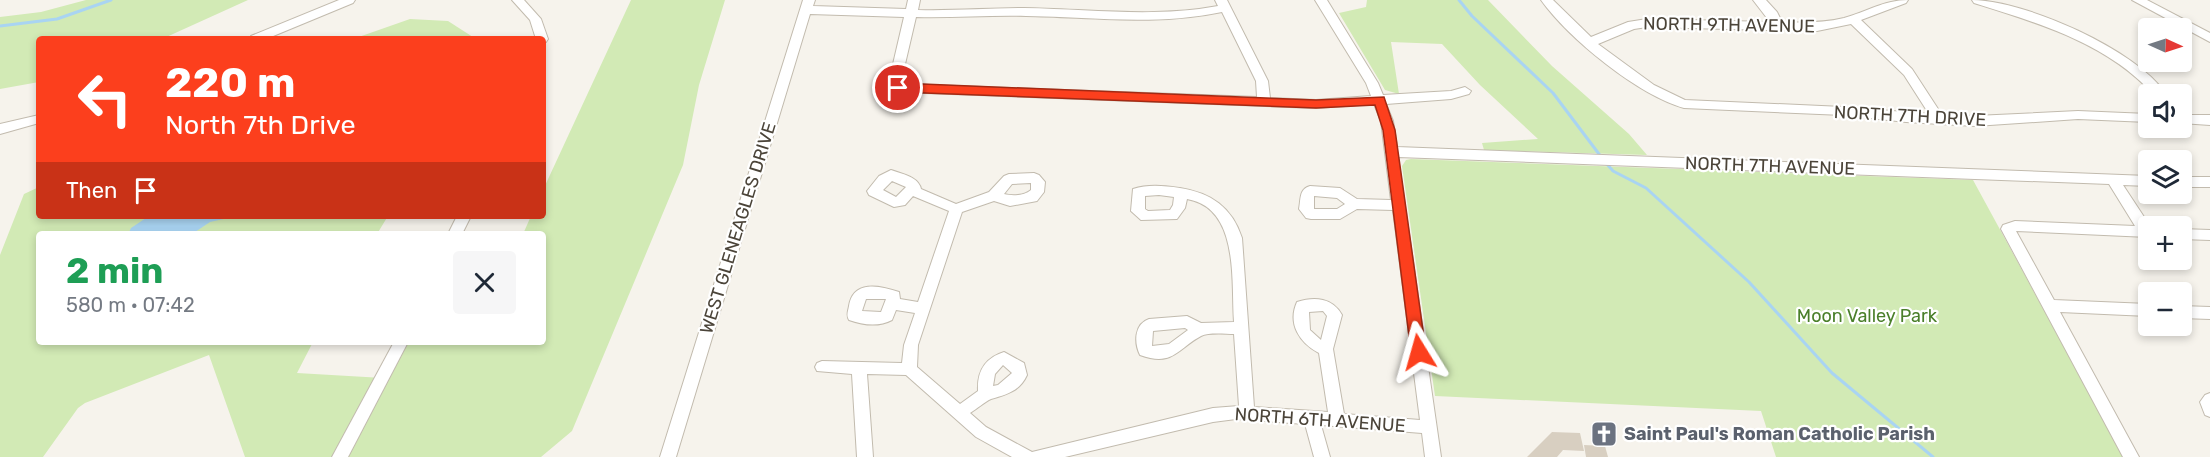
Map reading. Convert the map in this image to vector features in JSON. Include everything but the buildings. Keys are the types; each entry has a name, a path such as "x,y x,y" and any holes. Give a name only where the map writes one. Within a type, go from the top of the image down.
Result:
{"street":[{"path":"262,36 349,0"},
{"path":"518,0 535,19 541,36"},
{"path":"914,0 896,77 898,88 1323,104 1451,95 1465,91"},
{"path":"1321,0 1372,83 1387,121 1433,457"},
{"name":"NORTH 7TH DRIVE","path":"1547,0 1591,42 1648,89 1672,101 1697,106 1842,111 1938,119 1998,121 2079,115 2138,118"},
{"path":"1759,0 1773,15 1778,27"},
{"name":"NORTH 9TH AVENUE","path":"1591,42 1638,24 1817,27 1853,19 1900,0"},
{"path":"1978,0 2060,28 2094,44 2134,67 2152,84"},
{"path":"2138,0 2210,38"},
{"path":"807,5 911,14 1025,6 1154,16 1190,15 1223,4 1262,81 1264,102"},
{"name":"WEST GLENEAGLES DRIVE","path":"668,457 807,5"},
{"path":"1853,19 1908,72 1938,119"},
{"path":"2192,119 2210,120"},
{"path":"0,129 36,120"},
{"name":"NORTH 7TH AVENUE","path":"1392,152 2138,180"},
{"path":"2108,179 2138,224"},
{"path":"2192,182 2210,182"},
{"path":"911,190 956,209 994,196"},
{"path":"1179,193 1192,194 1215,205 1230,223 1235,238 1247,413"},
{"path":"1354,204 1399,205"},
{"path":"909,369 911,345 956,209"},
{"path":"2132,457 2008,229 2015,226 2138,232"},
{"path":"2192,234 2210,235"},
{"path":"892,304 923,308"},
{"path":"2049,306 2138,310"},
{"path":"2192,312 2210,313"},
{"path":"1199,329 1241,328"},
{"path":"340,457 399,345"},
{"path":"1326,349 1337,420"},
{"path":"822,367 909,369 981,432 1028,457"},
{"path":"859,369 865,457"},
{"path":"959,413 986,394"},
{"name":"NORTH 6TH AVENUE","path":"1036,457 1213,415 1247,413 1429,427"},
{"path":"1311,418 1322,457"}],"green space":[{"path":"86,0 248,0 169,36 36,36 36,83 0,89 0,17 41,12"},
{"path":"631,0 725,0 699,85 683,165 572,431 541,457 245,457 209,355 85,403 78,408 43,457 0,457 0,255 24,194 36,188 36,219 386,219 379,231 36,231 36,345 311,345 297,373 383,378 400,345 546,345 546,231 524,231 530,219 546,219 546,184"},
{"path":"1367,0 1488,0 1552,66 1629,134 1647,155 1484,150 1482,143 1538,139 1480,85 1442,44 1391,42 1399,94 1385,90 1339,13 1366,7"},
{"path":"410,19 448,21 471,36 362,36"},
{"name":"Moon Valley Park","path":"1406,160 1973,180 2124,457 1776,457 1761,411 1435,396 1402,166"}],"water":[{"path":"144,219 224,219 210,222 196,231 130,231"}],"waterway":[{"path":"0,26 57,19 111,0"},
{"path":"1459,0 1472,16 1553,93 1602,158"},
{"path":"1606,163 1613,171 1646,188 1749,282 1832,373 1933,457"}],"place":[{"name":"Saint Paul's Roman Catholic Parish","path":"1604,434"}],"route":[{"path":"898,88 1316,104 1379,100 1389,130 1419,352"}]}
